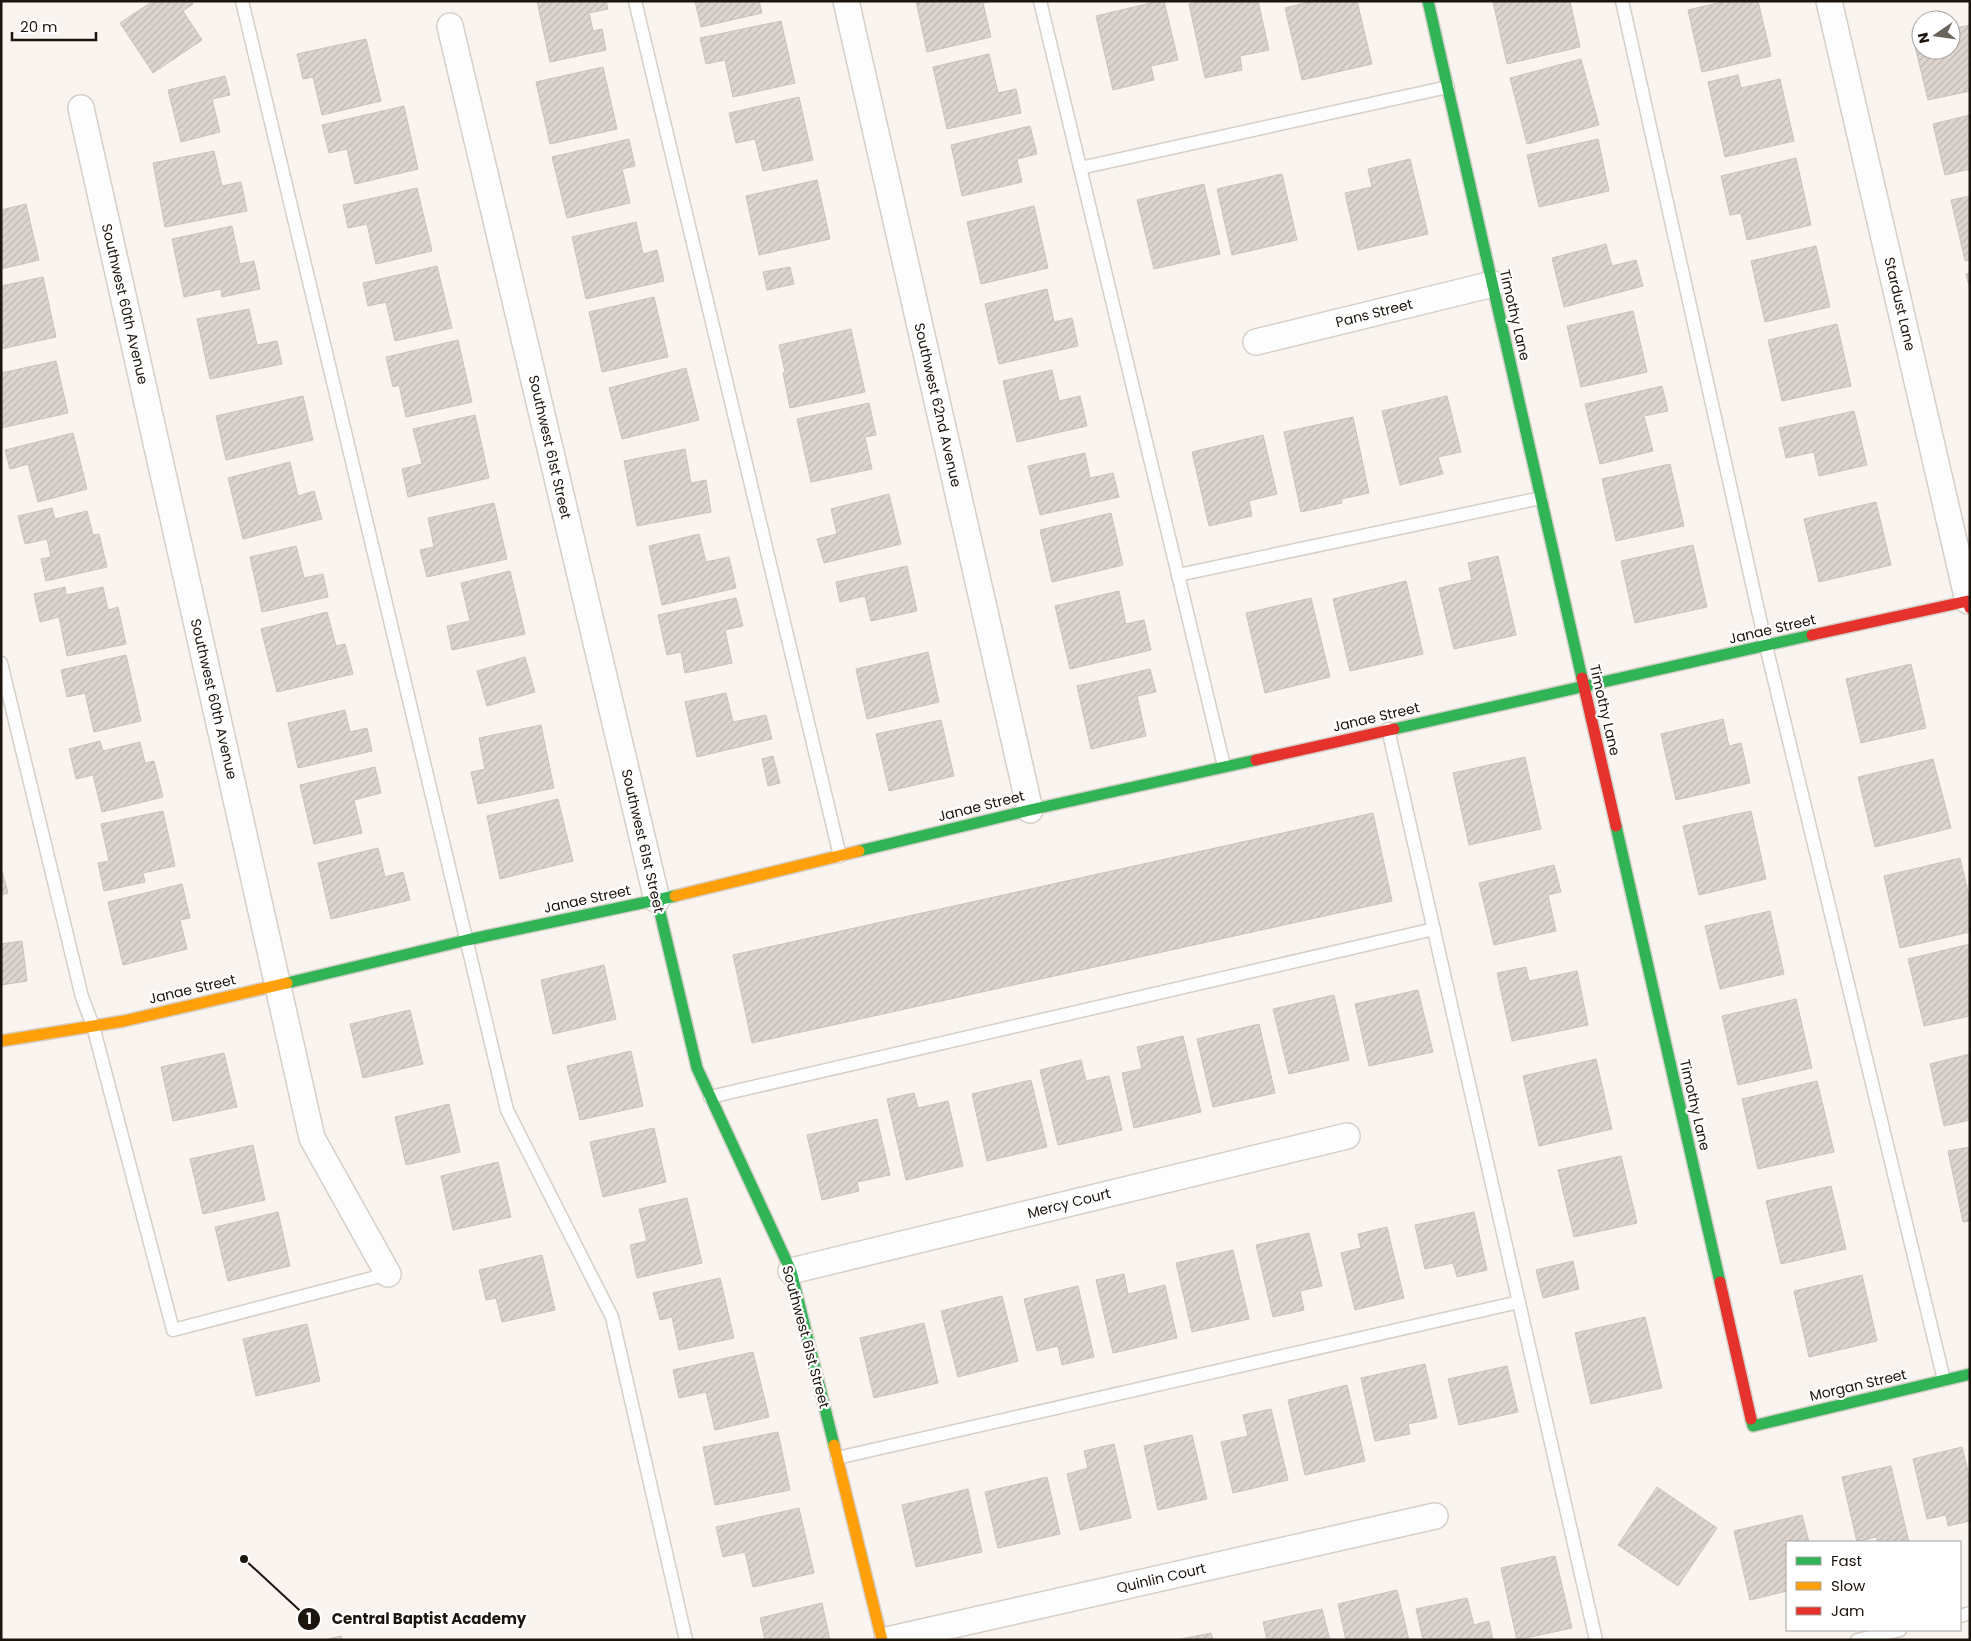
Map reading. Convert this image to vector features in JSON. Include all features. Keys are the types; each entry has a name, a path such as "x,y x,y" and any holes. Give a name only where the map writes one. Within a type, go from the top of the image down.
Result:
{"street":[{"name":"Southwest 62nd Avenue","path":"846,1 1030,810"},
{"name":"Timothy Lane","path":"1428,1 1753,1426"},
{"name":"Stardust Lane","path":"1829,1 1969,604"},
{"name":"Southwest 61st Street","path":"450,26 697,1068 791,1271 882,1640"},
{"name":"Southwest 60th Avenue","path":"81,108 312,1138 388,1274"},
{"name":"Pans Street","path":"1256,342 1493,284"},
{"name":"Janae Street","path":"1,1041 124,1021 467,940 657,900 1030,810 1224,766 1766,646 1969,604"},
{"name":"Mercy Court","path":"791,1271 1348,1136"},
{"name":"Morgan Street","path":"1753,1426 1970,1374"},
{"name":"Quinlin Court","path":"887,1640 1435,1516"}],"lane":[{"path":"242,1 507,1110 612,1317 686,1640"},
{"path":"635,1 840,856"},
{"path":"1040,1 1224,766"},
{"path":"1622,1 1766,646 1944,1380"},
{"path":"1080,168 1448,87"},
{"path":"1178,575 1541,498"},
{"path":"1,663 82,996 93,1026 172,1330 388,1274"},
{"path":"1388,729 1596,1640"},
{"path":"710,1096 1434,929"},
{"path":"837,1458 1519,1302"},
{"path":"1857,1640 1896,1631"}],"building":[{"path":"153,1 192,1 193,4 183,11 202,40 153,73 120,23"},
{"path":"537,1 606,1 608,9 589,13 593,31 602,29 606,50 550,62"},
{"path":"695,1 759,1 762,13 701,27"},
{"path":"916,1 992,1 983,3 991,37 927,52"},
{"path":"1164,1 1178,60 1151,66 1154,80 1113,90 1096,16"},
{"path":"1203,1 1258,1 1269,50 1240,56 1242,70 1205,78 1189,4"},
{"path":"1313,1 1357,1 1372,64 1302,80 1285,8"},
{"path":"1570,1 1580,47 1507,64 1493,2"},
{"path":"1726,1 1758,1 1771,56 1702,72 1688,10"},
{"path":"781,21 795,83 733,97 725,60 706,64 700,38"},
{"path":"1970,25 1970,91 1928,100 1918,60 1961,60 1961,27"},
{"path":"366,39 381,101 322,115 313,77 303,79 297,54"},
{"path":"989,54 998,93 1016,89 1021,113 947,129 933,67"},
{"path":"1581,59 1599,125 1527,144 1510,78"},
{"path":"603,67 617,129 550,144 536,82"},
{"path":"1738,75 1741,88 1780,79 1794,141 1725,157 1708,82"},
{"path":"225,76 230,95 212,99 220,132 181,142 168,90"},
{"path":"799,97 813,160 763,171 755,139 736,143 729,113"},
{"path":"404,106 418,169 355,184 347,149 329,153 322,125"},
{"path":"1970,115 1970,169 1945,175 1933,124"},
{"path":"1030,126 1037,154 1017,159 1022,182 962,196 951,145"},
{"path":"629,139 635,166 622,169 630,203 567,218 552,157"},
{"path":"1598,139 1609,191 1539,207 1527,155"},
{"path":"214,151 222,186 241,182 247,211 165,227 153,163"},
{"path":"1796,158 1811,225 1747,240 1741,213 1730,215 1721,176"},
{"path":"1410,159 1428,234 1358,250 1345,193 1372,187 1368,169"},
{"path":"1282,174 1297,240 1232,255 1217,189"},
{"path":"817,180 830,239 759,255 746,196"},
{"path":"1204,184 1220,254 1154,269 1137,200"},
{"path":"417,188 432,251 376,264 367,224 348,228 343,205"},
{"path":"1970,196 1970,260 1965,261 1951,200"},
{"path":"26,204 39,260 1,269 1,210"},
{"path":"1034,206 1048,268 981,284 967,222"},
{"path":"636,222 643,254 657,250 664,281 586,299 572,237"},
{"path":"232,226 240,264 254,261 260,289 222,297 221,289 184,297 172,239"},
{"path":"1606,244 1612,266 1636,260 1643,286 1564,307 1552,258"},
{"path":"1816,246 1830,307 1765,322 1751,261"},
{"path":"437,266 452,328 395,341 386,302 368,306 363,283"},
{"path":"790,267 794,284 767,290 763,272"},
{"path":"1970,273 1970,290 1966,274"},
{"path":"43,277 56,337 1,349 1,286"},
{"path":"1047,289 1054,322 1072,318 1078,346 999,364 985,304"},
{"path":"654,297 668,357 602,372 589,312"},
{"path":"249,309 257,345 277,341 282,364 210,379 197,319"},
{"path":"1633,311 1647,372 1581,387 1567,326"},
{"path":"1837,324 1851,386 1782,401 1768,340"},
{"path":"851,329 865,392 790,408 779,345"},
{"path":"458,340 472,402 406,417 399,385 393,387 386,357"},
{"path":"56,361 68,413 1,428 1,373"},
{"path":"686,368 699,420 622,439 609,388"},
{"path":"1052,370 1059,401 1080,396 1087,426 1017,442 1003,381"},
{"path":"1662,386 1668,411 1644,416 1653,451 1600,464 1585,404"},
{"path":"303,396 313,440 226,460 216,416"},
{"path":"1447,396 1461,452 1438,457 1443,474 1400,485 1382,411"},
{"path":"869,403 876,435 865,437 872,469 811,482 797,419"},
{"path":"1854,411 1867,465 1819,476 1814,452 1786,458 1779,428"},
{"path":"475,415 489,478 408,497 402,469 422,464 413,429"},
{"path":"1353,417 1369,493 1341,499 1342,503 1301,512 1284,432"},
{"path":"73,433 87,489 38,502 28,464 10,469 5,450"},
{"path":"1263,435 1277,494 1249,501 1252,516 1209,526 1192,452"},
{"path":"685,449 691,483 706,480 711,512 637,526 624,461"},
{"path":"1085,453 1090,478 1113,473 1119,497 1040,515 1028,466"},
{"path":"290,462 298,496 314,491 322,519 243,539 228,478"},
{"path":"1670,464 1684,526 1616,541 1602,479"},
{"path":"889,494 901,544 824,563 817,539 837,534 831,509"},
{"path":"1876,502 1891,565 1819,582 1804,519"},
{"path":"494,503 507,559 427,577 420,550 434,547 428,518"},
{"path":"52,508 55,519 87,511 93,535 99,534 107,567 46,581 41,559 51,557 47,539 25,544 18,516"},
{"path":"1111,513 1123,565 1052,582 1040,530"},
{"path":"699,534 706,562 729,557 736,588 662,605 649,546"},
{"path":"1693,545 1707,607 1635,623 1621,561"},
{"path":"296,546 304,578 323,574 328,597 262,612 250,557"},
{"path":"1498,556 1516,635 1454,649 1439,588 1472,580 1468,563"},
{"path":"907,566 917,611 871,621 865,596 840,602 836,582"},
{"path":"510,571 525,634 452,650 447,626 470,621 461,583"},
{"path":"1406,581 1423,654 1350,671 1333,599"},
{"path":"65,587 66,595 103,587 108,610 118,607 126,644 67,656 59,617 40,622 34,594"},
{"path":"1119,591 1126,624 1144,620 1151,650 1070,669 1055,606"},
{"path":"736,598 743,626 725,630 732,663 685,673 681,652 667,655 658,615"},
{"path":"1311,598 1330,677 1265,693 1246,613"},
{"path":"327,612 336,646 345,644 353,674 277,692 261,629"},
{"path":"928,652 939,702 867,719 856,669"},
{"path":"126,655 141,721 94,732 85,693 67,697 61,670"},
{"path":"525,657 535,692 487,706 477,671"},
{"path":"1911,664 1926,728 1861,743 1846,679"},
{"path":"1150,669 1156,692 1137,696 1146,736 1091,749 1077,686"},
{"path":"726,693 733,722 766,715 772,739 697,757 685,702"},
{"path":"345,710 350,732 367,728 372,751 298,768 288,723"},
{"path":"1723,719 1729,746 1741,743 1750,783 1676,800 1661,734"},
{"path":"941,720 954,776 889,791 876,734"},
{"path":"541,725 554,788 478,804 471,772 485,769 479,738"},
{"path":"100,741 103,751 140,742 145,763 154,761 163,797 102,812 93,775 76,779 69,749"},
{"path":"773,756 780,783 768,786 762,759"},
{"path":"1525,757 1541,829 1469,845 1453,773"},
{"path":"1933,759 1951,828 1875,847 1858,777"},
{"path":"375,767 381,793 354,800 362,833 314,844 300,785"},
{"path":"558,799 573,861 500,879 487,816"},
{"path":"163,811 175,866 143,873 145,882 104,891 98,863 109,861 101,824"},
{"path":"1751,811 1766,879 1699,895 1683,826"},
{"path":"1373,813 1392,901 752,1043 733,955"},
{"path":"378,848 385,877 403,872 410,900 331,919 318,863"},
{"path":"1960,858 1970,900 1970,932 1900,948 1884,876"},
{"path":"1554,865 1561,892 1548,895 1556,931 1494,945 1479,883"},
{"path":"1,867 8,893 1,895"},
{"path":"182,884 190,918 180,920 187,949 123,965 108,902"},
{"path":"1770,911 1784,974 1720,989 1705,926"},
{"path":"22,941 27,981 1,985 1,944"},
{"path":"1970,944 1970,1016 1924,1026 1908,959"},
{"path":"604,965 616,1019 553,1034 541,980"},
{"path":"1526,967 1529,981 1577,971 1588,1025 1512,1041 1497,973"},
{"path":"1418,990 1433,1052 1369,1066 1355,1004"},
{"path":"1334,995 1349,1060 1289,1074 1273,1009"},
{"path":"1796,999 1812,1068 1738,1085 1722,1016"},
{"path":"410,1010 423,1064 363,1078 350,1024"},
{"path":"1259,1024 1275,1093 1213,1107 1197,1039"},
{"path":"1183,1036 1201,1112 1134,1128 1122,1073 1142,1069 1137,1047"},
{"path":"631,1051 643,1106 580,1120 567,1066"},
{"path":"224,1053 237,1107 173,1121 161,1067"},
{"path":"1970,1054 1970,1120 1944,1126 1930,1064"},
{"path":"1596,1059 1612,1129 1539,1146 1523,1076"},
{"path":"1081,1060 1086,1081 1109,1076 1122,1130 1058,1145 1040,1070"},
{"path":"1031,1080 1047,1147 987,1161 972,1094"},
{"path":"1817,1081 1834,1152 1758,1169 1742,1099"},
{"path":"914,1093 918,1108 948,1101 963,1166 906,1180 887,1099"},
{"path":"449,1104 460,1152 406,1165 395,1117"},
{"path":"877,1119 890,1175 857,1182 859,1191 822,1200 807,1135"},
{"path":"654,1128 666,1182 603,1197 590,1142"},
{"path":"253,1145 265,1200 203,1214 190,1159"},
{"path":"1970,1147 1970,1221 1963,1222 1948,1151"},
{"path":"1621,1156 1637,1223 1574,1237 1558,1170"},
{"path":"498,1162 511,1217 453,1230 441,1176"},
{"path":"1831,1186 1846,1249 1781,1264 1766,1201"},
{"path":"687,1198 702,1263 637,1278 630,1245 647,1241 639,1209"},
{"path":"278,1212 290,1266 228,1281 215,1227"},
{"path":"1474,1212 1487,1270 1457,1277 1453,1263 1425,1269 1415,1225"},
{"path":"1387,1227 1404,1298 1355,1310 1341,1253 1361,1248 1358,1234"},
{"path":"1309,1233 1322,1286 1300,1291 1304,1310 1273,1317 1256,1245"},
{"path":"1233,1250 1249,1319 1192,1332 1176,1263"},
{"path":"542,1255 555,1310 502,1322 496,1298 486,1300 479,1270"},
{"path":"1573,1261 1579,1289 1543,1298 1536,1270"},
{"path":"1124,1274 1128,1294 1165,1285 1177,1338 1113,1353 1096,1280"},
{"path":"1862,1275 1877,1341 1809,1357 1794,1291"},
{"path":"720,1278 734,1338 679,1350 672,1317 660,1320 653,1293"},
{"path":"1078,1286 1094,1357 1062,1365 1058,1346 1037,1351 1024,1299"},
{"path":"1002,1296 1018,1361 958,1377 941,1311"},
{"path":"1645,1317 1662,1388 1591,1404 1575,1333"},
{"path":"924,1323 938,1383 874,1398 860,1338"},
{"path":"307,1324 320,1381 256,1396 243,1339"},
{"path":"753,1352 769,1417 715,1430 706,1392 679,1398 673,1370"},
{"path":"1425,1364 1437,1418 1408,1424 1410,1434 1375,1441 1361,1378"},
{"path":"1507,1366 1518,1412 1459,1425 1448,1379"},
{"path":"1347,1385 1365,1461 1305,1475 1288,1400"},
{"path":"1271,1409 1288,1480 1233,1493 1221,1442 1248,1436 1243,1415"},
{"path":"778,1432 790,1490 715,1505 703,1447"},
{"path":"1192,1435 1207,1499 1158,1510 1144,1446"},
{"path":"1114,1444 1131,1518 1080,1530 1067,1474 1088,1468 1084,1451"},
{"path":"1962,1447 1970,1479 1970,1521 1948,1526 1946,1515 1927,1519 1913,1459"},
{"path":"1891,1466 1909,1541 1878,1541 1876,1537 1857,1541 1842,1477"},
{"path":"1047,1477 1060,1534 998,1548 985,1492"},
{"path":"1657,1487 1717,1528 1678,1586 1618,1545"},
{"path":"968,1489 982,1552 916,1567 902,1505"},
{"path":"799,1508 814,1573 753,1587 745,1552 723,1557 716,1527"},
{"path":"1802,1515 1809,1541 1786,1541 1786,1591 1750,1600 1734,1531"},
{"path":"1555,1556 1572,1628 1517,1640 1501,1568"},
{"path":"1397,1590 1409,1640 1346,1640 1338,1604"},
{"path":"1467,1598 1474,1625 1489,1621 1493,1640 1423,1640 1416,1609"},
{"path":"822,1603 830,1640 765,1640 760,1618"},
{"path":"1322,1609 1330,1640 1267,1640 1263,1622"},
{"path":"1211,1633 1213,1640 1181,1640 1181,1639"},
{"path":"341,1636 342,1640 325,1640"}],"traffic: fast":[{"path":"1428,1 1582,678"},
{"path":"1394,729 1812,635"},
{"path":"859,851 1030,810 1256,760"},
{"path":"1616,826 1720,1282"},
{"path":"287,983 467,940 675,896"},
{"path":"657,900 697,1068 791,1271 834,1445"},
{"path":"1751,1419 1753,1426 1970,1374"}],"traffic: slow":[{"path":"675,896 859,851"},
{"path":"1,1041 124,1021 287,983"},
{"path":"834,1445 882,1640"}],"traffic: jam":[{"path":"1812,635 1968,601 1970,608"},
{"path":"1582,678 1616,826"},
{"path":"1256,760 1394,729"},
{"path":"1720,1282 1751,1419"}],"place":[{"name":"Central Baptist Academy","path":"244,1559"}]}
